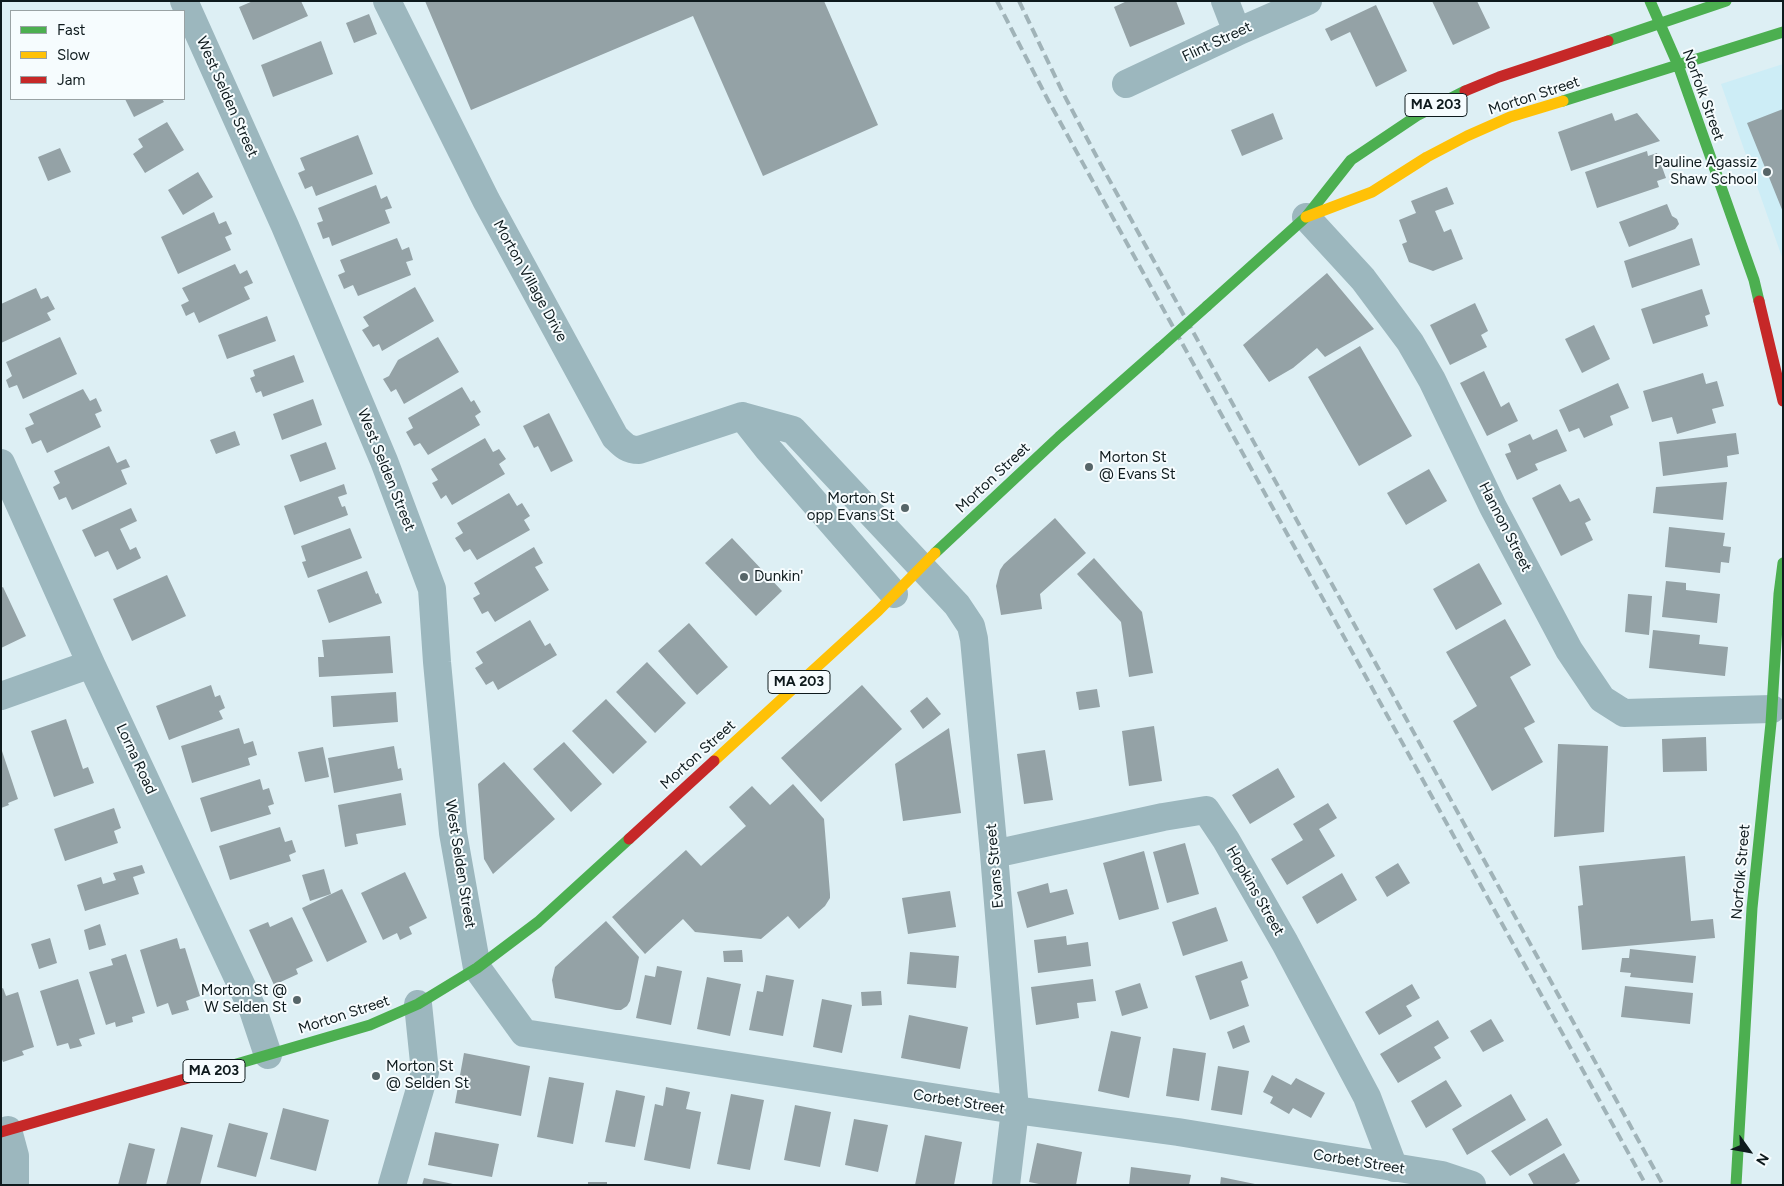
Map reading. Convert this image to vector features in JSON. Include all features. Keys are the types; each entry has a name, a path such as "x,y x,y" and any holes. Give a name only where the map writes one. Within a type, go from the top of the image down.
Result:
{"main road":[{"name":"Norfolk Street","path":"1650,1 1678,65 1754,280 1783,401"},
{"name":"Morton Street","path":"5,1131 370,1025 418,1004 477,968 538,922 863,624 920,566 1052,443 1306,217 1351,160 1409,120 1474,86 1726,1"},
{"name":"Morton Street","path":"1306,217 1372,192 1422,160 1494,123 1783,32"},
{"name":"Norfolk Street","path":"1736,1185 1752,908 1776,746 1772,710 1779,594 1783,563"}],"street":[{"name":"West Selden Street","path":"184,1 293,244 384,461 432,589 453,833 477,968"},
{"name":"Morton Village Drive","path":"388,1 486,200 616,437 624,446 639,450 742,416"},
{"path":"1225,1 1237,32"},
{"name":"Flint Street","path":"1126,84 1308,1"},
{"name":"Hannon Street","path":"1306,217 1363,279 1410,342 1432,380 1494,507 1570,650 1602,699 1624,713 1772,710"},
{"path":"742,416 793,430 840,478 920,566"},
{"path":"742,416 768,449 894,594"},
{"name":"Lorna Road","path":"1,463 91,664 253,1010 268,1055"},
{"name":"Evans Street","path":"920,566 964,614 974,639 994,854 1014,1110 1006,1185"},
{"path":"1,696 91,664"},
{"name":"Hopkins Street","path":"994,854 1154,819 1206,810 1226,840 1285,943 1367,1097 1394,1168"},
{"name":"Corbet Street","path":"477,968 524,1033 1014,1110 1178,1132 1442,1175 1472,1185"},
{"path":"392,1185 425,1072 418,1004"},
{"path":"5,1131 15,1156 15,1185"}],"shaded area":[{"name":"Pauline Agassiz Shaw School","path":"1783,64 1783,260 1721,84"}],"building":[{"path":"253,1 301,1 308,16 253,40 239,7"},
{"path":"425,1 824,1 878,125 763,176 693,16 471,110"},
{"path":"1127,1 1176,1 1185,24 1130,47 1114,7"},
{"path":"1432,1 1477,1 1490,28 1453,45"},
{"path":"1376,5 1407,71 1376,87 1350,32 1331,41 1325,29"},
{"path":"369,14 377,34 354,43 346,23"},
{"path":"321,41 333,74 273,97 261,65"},
{"path":"126,100 163,100 164,102 134,117"},
{"path":"1783,109 1783,212 1747,123"},
{"path":"1273,113 1283,139 1242,156 1231,130"},
{"path":"1612,113 1615,121 1637,113 1660,141 1571,171 1558,132"},
{"path":"167,122 184,150 145,173 133,154 143,147 138,139"},
{"path":"358,135 373,174 316,196 312,186 305,189 298,173 305,170 300,158"},
{"path":"60,148 71,172 48,181 38,157"},
{"path":"1647,151 1648,156 1657,153 1666,178 1657,181 1659,187 1597,208 1585,172"},
{"path":"198,172 213,197 183,215 168,190"},
{"path":"376,185 381,199 387,196 392,208 385,210 390,223 332,246 329,237 323,239 317,223 323,221 318,208"},
{"path":"1447,187 1454,204 1435,211 1444,232 1451,229 1463,259 1433,271 1409,262 1402,244 1407,242 1399,220 1416,213 1411,201"},
{"path":"1667,204 1672,216 1677,219 1679,224 1675,229 1629,247 1619,222"},
{"path":"214,212 219,224 226,221 232,234 225,237 231,250 178,274 161,237"},
{"path":"397,238 402,250 409,247 413,260 406,262 411,275 358,296 353,285 344,289 338,275 345,272 340,260"},
{"path":"1692,238 1700,265 1632,288 1624,261"},
{"path":"235,264 240,274 247,270 253,283 244,287 250,299 199,323 194,312 186,316 181,305 189,301 182,288"},
{"path":"1327,273 1374,329 1325,357 1317,348 1293,368 1269,382 1243,345"},
{"path":"415,287 434,321 382,351 379,344 373,347 362,330 369,326 363,317"},
{"path":"36,288 41,299 48,296 55,309 47,313 51,320 1,343 1,304"},
{"path":"1702,289 1710,314 1705,316 1708,326 1653,344 1641,309"},
{"path":"1475,303 1488,331 1481,335 1487,347 1450,365 1430,325"},
{"path":"267,316 276,341 227,359 218,335"},
{"path":"1594,325 1610,359 1582,373 1565,339"},
{"path":"60,337 77,374 23,399 17,385 9,388 6,380 12,376 6,362"},
{"path":"438,337 459,372 404,404 396,389 391,392 383,379 389,376 398,360"},
{"path":"1360,346 1412,436 1359,466 1308,377"},
{"path":"294,355 304,382 263,397 261,391 256,393 250,378 255,376 253,370"},
{"path":"1484,371 1501,407 1509,402 1518,421 1487,436 1460,383"},
{"path":"1703,373 1706,384 1717,381 1724,406 1712,409 1716,423 1677,434 1672,417 1652,422 1643,391"},
{"path":"1618,383 1629,408 1610,416 1613,425 1584,438 1579,428 1569,432 1559,410"},
{"path":"462,387 471,402 474,400 481,412 475,416 480,425 428,455 420,443 414,446 406,432 413,428 408,418"},
{"path":"83,389 90,401 96,398 102,411 95,414 101,427 47,453 41,440 32,444 25,428 34,424 29,414"},
{"path":"313,399 322,425 282,440 273,414"},
{"path":"549,413 573,461 551,472 538,446 534,448 523,426"},
{"path":"1557,429 1567,451 1535,464 1538,470 1517,480 1505,454 1511,452 1508,444 1530,434 1533,440"},
{"path":"235,431 240,445 216,454 210,440"},
{"path":"1736,433 1739,454 1727,456 1728,467 1663,476 1659,442"},
{"path":"485,438 493,452 499,449 506,459 499,464 505,474 452,505 446,495 441,499 432,483 438,480 431,469"},
{"path":"326,442 336,469 300,482 290,455"},
{"path":"109,446 117,463 126,459 130,467 121,470 127,484 72,510 66,497 59,500 53,487 60,483 54,471"},
{"path":"1429,469 1447,501 1406,525 1387,493"},
{"path":"1727,482 1723,520 1653,513 1656,487"},
{"path":"344,484 347,494 338,497 342,507 345,506 348,515 294,535 284,506"},
{"path":"1560,484 1570,502 1579,498 1591,520 1585,523 1593,540 1561,556 1532,498"},
{"path":"509,493 517,506 522,503 530,516 524,520 530,530 477,560 470,549 464,552 455,538 463,533 457,523"},
{"path":"131,508 137,521 120,529 130,550 136,547 141,558 117,570 108,551 95,557 82,530"},
{"path":"1055,518 1086,553 1040,594 1042,609 1001,615 996,586 1000,570 1004,564"},
{"path":"1669,527 1725,533 1723,546 1731,547 1729,563 1721,562 1720,573 1665,567"},
{"path":"350,528 362,558 308,578 302,562 306,561 301,546"},
{"name":"Dunkin'","path":"732,538 782,591 756,616 705,563"},
{"path":"534,547 543,563 535,567 549,590 495,622 488,611 482,614 473,598 480,594 474,583"},
{"path":"1094,558 1142,612 1153,673 1129,677 1121,622 1077,574"},
{"path":"1479,563 1502,604 1456,630 1433,589"},
{"path":"367,571 376,594 378,593 382,603 329,623 317,590"},
{"path":"167,575 186,616 132,641 113,599"},
{"path":"1666,581 1686,583 1686,590 1720,594 1717,623 1662,617"},
{"path":"3,587 26,636 1,648 1,588"},
{"path":"1628,594 1652,596 1649,635 1625,632"},
{"path":"1505,619 1531,665 1510,677 1535,722 1524,728 1543,762 1492,791 1453,721 1477,706 1446,652"},
{"path":"530,620 545,646 550,643 557,655 498,690 493,681 486,685 475,668 483,663 476,652"},
{"path":"689,623 728,667 697,695 658,651"},
{"path":"1653,630 1700,635 1699,644 1728,647 1725,676 1649,668"},
{"path":"390,636 393,673 319,677 318,657 324,657 322,640"},
{"path":"647,662 686,703 655,733 616,692"},
{"path":"211,685 215,697 220,695 225,708 219,711 223,719 169,740 156,706"},
{"path":"862,685 902,729 821,802 781,758"},
{"path":"1097,689 1100,707 1079,710 1076,692"},
{"path":"396,692 398,722 333,727 331,696"},
{"path":"927,697 941,714 923,729 910,711"},
{"path":"606,699 647,742 613,774 572,731"},
{"path":"66,719 83,769 88,767 94,783 54,797 31,731"},
{"path":"1154,726 1162,781 1129,786 1122,731"},
{"path":"239,728 244,744 253,741 257,755 248,758 250,765 192,783 181,746"},
{"path":"949,728 961,813 903,821 895,764"},
{"path":"1706,737 1707,771 1663,772 1662,739"},
{"path":"564,742 602,784 571,812 533,769"},
{"path":"1558,744 1608,746 1604,832 1554,837"},
{"path":"394,746 398,769 401,768 403,780 334,793 328,758"},
{"path":"323,747 329,777 305,782 298,752"},
{"path":"1045,750 1053,800 1024,804 1017,754"},
{"path":"2,751 18,799 1,808"},
{"path":"504,762 555,819 493,874 484,859 478,784"},
{"path":"1278,768 1295,797 1250,824 1232,795"},
{"path":"260,779 263,790 269,788 274,804 268,806 271,814 211,832 200,798"},
{"path":"793,784 824,819 830,894 830,898 825,906 799,929 788,916 761,939 695,932 683,919 645,954 612,917 686,850 701,866 746,826 729,807 752,786 770,805"},
{"path":"401,793 406,825 356,834 358,844 345,847 338,805"},
{"path":"1328,803 1337,818 1319,829 1335,856 1287,885 1271,859 1303,840 1293,824"},
{"path":"114,808 121,828 114,831 118,843 65,861 54,829"},
{"path":"280,827 285,842 292,840 296,852 289,855 291,861 230,880 219,846"},
{"path":"1185,843 1199,894 1167,903 1153,852"},
{"path":"1144,851 1159,909 1119,920 1103,863"},
{"path":"1685,856 1691,921 1713,919 1715,938 1582,950 1578,906 1583,905 1579,866"},
{"path":"1398,863 1410,883 1387,897 1375,877"},
{"path":"142,865 145,873 133,877 139,894 85,911 77,885 101,877 103,884 116,880 113,873"},
{"path":"324,869 331,894 310,901 302,875"},
{"path":"405,872 427,918 409,927 412,934 400,940 397,933 383,940 361,893"},
{"path":"1342,873 1357,900 1317,924 1302,897"},
{"path":"1048,883 1050,893 1067,889 1074,914 1027,928 1017,892"},
{"path":"342,889 367,942 327,962 302,908"},
{"path":"950,891 956,927 908,934 902,898"},
{"path":"1216,907 1228,941 1183,956 1172,922"},
{"path":"292,917 313,961 296,969 298,974 274,985 249,930 268,922 270,927"},
{"path":"606,921 639,957 630,1001 627,1006 621,1010 616,1010 555,998 552,980 555,967"},
{"path":"100,924 106,945 89,950 84,930"},
{"path":"1066,936 1067,945 1088,942 1091,966 1038,973 1034,940"},
{"path":"50,938 57,963 39,969 31,944"},
{"path":"177,938 180,949 185,948 200,996 186,1001 189,1010 172,1015 168,1003 157,1007 140,950"},
{"path":"1630,949 1696,956 1693,983 1630,977 1631,973 1620,972 1622,958 1629,958"},
{"path":"742,950 743,962 724,962 723,951"},
{"path":"910,952 959,956 956,988 907,984"},
{"path":"126,954 145,1013 132,1017 133,1022 116,1027 115,1022 106,1025 89,972 113,965 111,959"},
{"path":"1242,961 1248,978 1241,981 1249,1006 1210,1020 1195,976"},
{"path":"657,966 682,971 671,1025 636,1018 645,975 655,977"},
{"path":"766,975 794,980 783,1036 749,1030 757,991 763,992"},
{"path":"707,977 741,984 730,1036 697,1029"},
{"path":"78,979 95,1034 79,1039 82,1046 70,1049 68,1043 57,1046 40,991"},
{"path":"1093,979 1096,1001 1077,1003 1079,1018 1036,1025 1031,987"},
{"path":"1140,983 1148,1008 1122,1016 1115,991"},
{"path":"1412,984 1420,998 1406,1006 1412,1016 1379,1035 1365,1012"},
{"path":"1625,986 1693,993 1690,1024 1621,1017"},
{"path":"3,988 6,996 18,992 34,1047 22,1051 24,1055 3,1062 1,1057 1,989"},
{"path":"881,991 882,1005 862,1006 861,992"},
{"path":"822,999 852,1005 842,1053 813,1047"},
{"path":"909,1015 968,1027 960,1069 901,1058"},
{"path":"1491,1019 1504,1041 1483,1052 1470,1031"},
{"path":"1438,1020 1449,1038 1434,1047 1441,1058 1398,1083 1380,1054"},
{"path":"1244,1025 1250,1042 1233,1049 1227,1032"},
{"path":"1111,1031 1141,1037 1129,1098 1098,1091"},
{"path":"1173,1048 1206,1053 1199,1101 1166,1096"},
{"path":"464,1053 530,1066 521,1116 455,1103"},
{"path":"1218,1066 1249,1071 1242,1115 1211,1110"},
{"path":"1272,1075 1291,1085 1296,1078 1325,1093 1311,1118 1293,1108 1289,1114 1270,1103 1273,1097 1263,1092"},
{"path":"549,1077 584,1083 573,1144 537,1137"},
{"path":"1446,1080 1462,1106 1426,1128 1411,1101"},
{"path":"666,1087 690,1092 686,1109 701,1112 690,1169 644,1160 655,1104 663,1106"},
{"path":"616,1090 645,1096 635,1147 605,1142"},
{"path":"731,1094 764,1100 750,1170 717,1164"},
{"path":"1511,1094 1526,1120 1467,1155 1452,1129"},
{"path":"795,1105 831,1112 820,1167 784,1160"},
{"path":"283,1108 329,1120 316,1171 270,1159"},
{"path":"1547,1118 1562,1145 1510,1176 1491,1151"},
{"path":"854,1119 888,1125 878,1172 845,1165"},
{"path":"229,1123 268,1133 256,1177 217,1167"},
{"path":"181,1127 213,1135 200,1185 166,1185"},
{"path":"435,1132 499,1144 492,1177 428,1165"},
{"path":"925,1135 962,1142 954,1185 915,1185"},
{"path":"129,1143 155,1149 146,1185 118,1185"},
{"path":"1037,1143 1082,1152 1076,1185 1044,1185 1029,1182"},
{"path":"1564,1153 1580,1181 1573,1185 1534,1185 1528,1174"},
{"path":"1131,1167 1191,1175 1189,1185 1129,1185"},
{"path":"1221,1177 1255,1184 1255,1185 1220,1185"},
{"path":"424,1178 453,1184 453,1185 422,1185"},
{"path":"588,1182 607,1182 607,1185 588,1185"}],"railway":[{"path":"997,1 1048,100 1646,1185"},
{"path":"1019,1 1063,93 1100,163 1663,1185"}],"traffic: fast":[{"path":"1650,1 1678,65 1754,280 1759,301"},
{"path":"1608,41 1726,1"},
{"path":"1563,101 1783,32"},
{"path":"1207,306 1306,217 1351,160 1418,115 1465,91"},
{"path":"1160,348 1207,306"},
{"path":"935,553 1059,437 1160,348"},
{"path":"1736,1185 1752,908 1771,723 1779,594 1783,563"},
{"path":"216,1070 370,1025 418,1004 477,968 538,922 629,839"}],"traffic: slow":[{"path":"1306,217 1372,192 1427,157 1467,136 1510,117 1563,101"},
{"path":"714,761 878,611 935,553"}],"traffic: jam":[{"path":"1465,91 1499,77 1608,41"},
{"path":"1759,301 1783,401"},
{"path":"629,839 714,761"},
{"path":"1,1132 216,1070"}],"place":[{"name":"Pauline Agassiz Shaw School","path":"1767,172"},
{"name":"Morton St @ Evans St","path":"1089,467"},
{"name":"Morton St opp Evans St","path":"905,508"},
{"name":"Dunkin'","path":"744,577"},
{"name":"Morton St @ W Selden St","path":"297,1000"},
{"name":"Morton St @ Selden St","path":"376,1076"}]}
